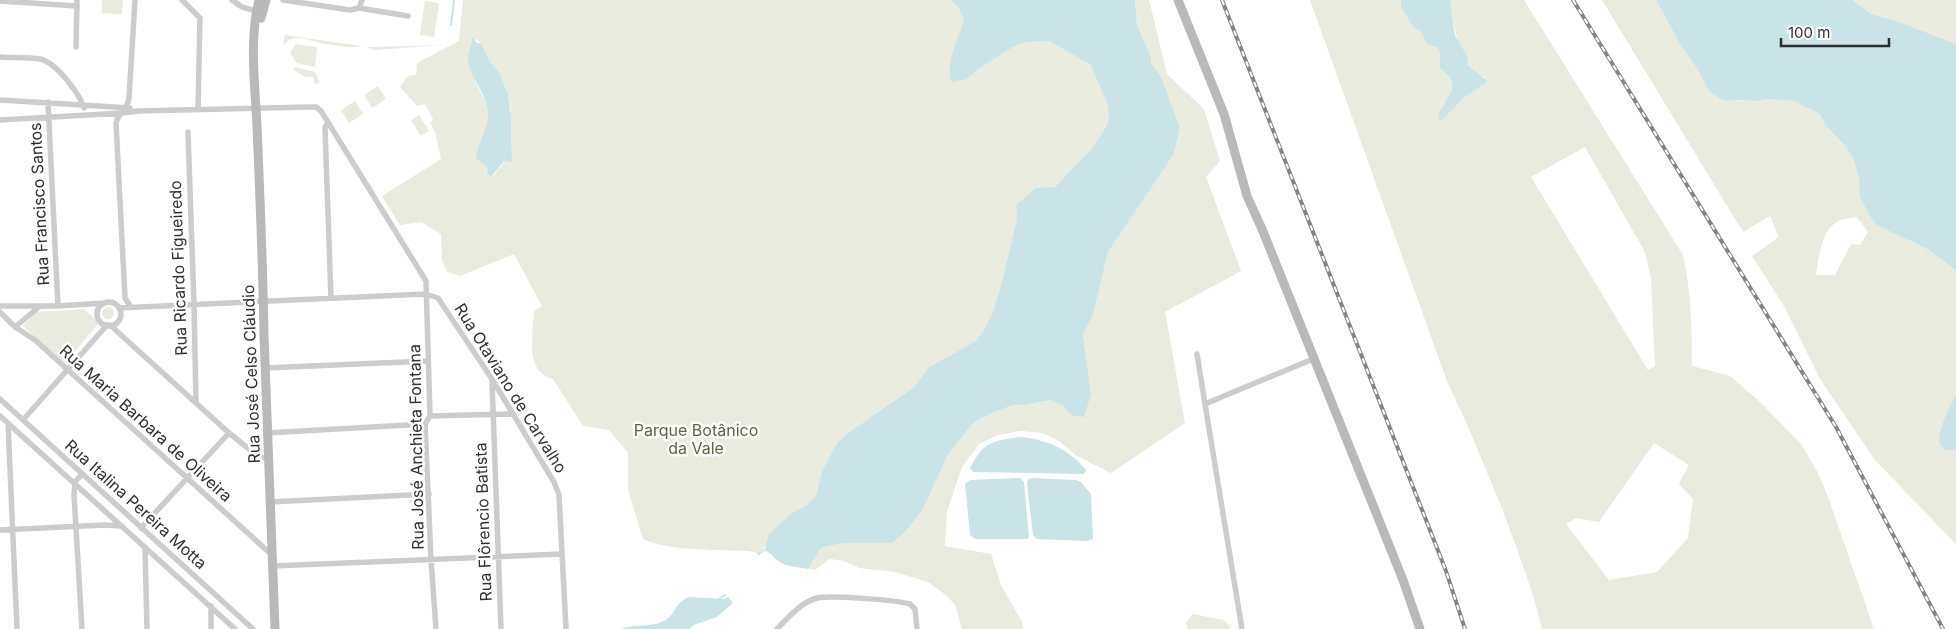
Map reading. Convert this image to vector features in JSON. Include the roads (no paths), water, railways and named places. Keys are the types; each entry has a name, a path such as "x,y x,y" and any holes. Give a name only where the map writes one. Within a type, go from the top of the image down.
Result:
{"street":[{"path":"131,307 125,298 116,124 119,116 128,107 135,0"},
{"path":"182,0 200,20 198,109"},
{"path":"232,0 256,11"},
{"path":"257,107 256,11 259,0"},
{"path":"257,107 261,17 266,0"},
{"path":"283,0 350,10 359,8 408,16"},
{"path":"359,8 362,0"},
{"path":"1178,0 1224,114 1247,196 1403,580 1420,629"},
{"path":"0,1 77,3 76,47"},
{"path":"0,57 40,59 52,64 69,84 83,106 85,114"},
{"path":"0,100 128,107 138,111"},
{"name":"Rua Francisco Santos","path":"48,102 58,306"},
{"name":"Rua José Celso Cláudio","path":"257,107 275,629"},
{"path":"0,120 138,111 316,107 328,122 426,281 426,294 118,307"},
{"path":"328,122 325,128 331,298"},
{"name":"Rua Ricardo Figueiredo","path":"188,132 196,403"},
{"name":"Rua José Anchieta Fontana","path":"426,294 430,416 426,424 431,560 436,629"},
{"name":"Rua Otaviano de Carvalho","path":"426,294 438,298 492,379 554,482 560,495 562,554"},
{"path":"118,307 125,298"},
{"path":"0,306 58,306 112,302 118,307 120,314 118,320 109,325 23,420"},
{"path":"104,303 98,308 97,316 100,322 109,325 258,456 268,459"},
{"path":"15,326 40,306"},
{"name":"Rua Maria Barbara de Oliveira","path":"0,312 34,340 272,555"},
{"path":"1197,354 1242,629"},
{"path":"1206,404 1313,359"},
{"path":"265,368 428,361"},
{"name":"Rua Flôrencio Batista","path":"492,379 500,629"},
{"name":"Rua Italina Pereira Motta","path":"0,399 81,475 253,629"},
{"path":"430,416 513,414"},
{"name":"Rua Italina Pereira Motta","path":"0,416 235,629"},
{"path":"8,423 18,629"},
{"path":"268,433 426,424"},
{"path":"140,528 229,432"},
{"path":"81,475 75,482 82,629"},
{"path":"270,502 429,494"},
{"path":"0,530 76,526 122,526"},
{"path":"144,547 147,629"},
{"path":"272,566 562,554 566,629"},
{"path":"777,629 799,608 817,598 910,604 915,609 917,629"},
{"path":"211,606 211,629"}],"water":[{"path":"950,0 1135,0 1137,25 1151,57 1151,63 1161,76 1180,128 1174,154 1108,252 1093,315 1083,335 1091,394 1084,417 1071,415 1063,406 1051,400 1025,405 1013,405 974,422 948,455 923,509 906,531 893,543 842,543 821,548 808,569 789,566 778,561 768,552 764,552 769,534 792,513 807,505 816,495 822,471 837,443 848,433 914,387 929,367 976,341 984,330 993,311 1000,289 1017,219 1016,205 1036,188 1055,187 1093,147 1107,125 1109,115 1107,103 1091,65 1049,41 1025,42 1013,47 977,70 967,79 952,82 950,75 951,59 964,20 958,7"},
{"path":"1401,0 1450,0 1455,35 1468,58 1467,64 1487,82 1466,96 1441,121 1438,119 1440,111 1450,93 1451,82 1448,75 1440,68 1438,48 1426,43 1421,31 1414,28 1401,7"},
{"path":"1656,0 1853,0 1871,14 1897,21 1956,44 1956,271 1929,250 1877,225 1860,197 1859,178 1853,158 1845,146 1826,126 1820,114 1793,101 1766,99 1758,101 1723,100 1709,91"},
{"path":"474,37 476,42 481,44 491,63 499,72 508,94 511,116 512,162 504,161 492,176 488,175 486,166 476,159 487,123 488,111 487,104 472,74 468,61 472,38"},
{"path":"1956,394 1956,451 1946,450 1940,445 1939,439"},
{"path":"1020,437 1039,440 1065,451 1086,470 1084,474 973,472 970,468 975,459 989,444"},
{"path":"1020,478 1024,482 1029,537 1027,539 975,539 970,535 965,484 970,480"},
{"path":"1028,479 1076,480 1081,482 1091,494 1093,539 1087,541 1037,539 1033,536 1027,483"},
{"path":"690,597 724,599 728,597 733,603 717,617 696,624 689,629 621,629 664,621 681,602"}],"waterway":[{"path":"451,25 454,0"},
{"path":"720,598 725,595"}],"railway":[{"path":"1222,0 1446,571 1465,629"},
{"path":"1573,0 1836,427 1943,629"}],"park label":[{"name":"Parque Botânico da Vale","path":"696,439"}]}
